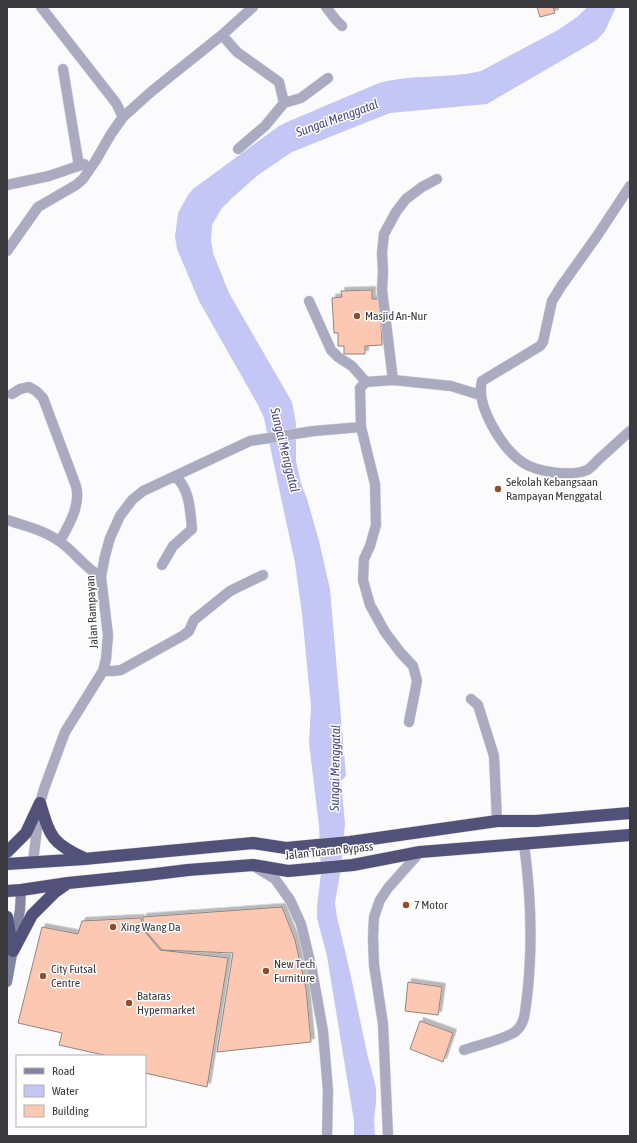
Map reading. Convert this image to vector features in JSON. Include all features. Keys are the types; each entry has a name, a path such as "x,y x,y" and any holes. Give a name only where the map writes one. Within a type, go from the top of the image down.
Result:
{"highway":[{"path":"7,852 26,833 40,803"},
{"path":"40,803 50,832 56,842 66,850 84,859"},
{"name":"Jalan Tuaran Bypass","path":"7,864 84,859 253,843 286,848 350,842 497,821 536,820 630,813"},
{"name":"Jalan Tuaran Bypass","path":"7,891 188,870 252,865 288,871 353,865 420,852 630,835"},
{"path":"7,881 21,890"},
{"path":"13,951 32,915 55,892 68,883"},
{"path":"7,917 13,951"}],"street":[{"path":"41,7 116,103 124,117"},
{"path":"7,251 38,207 76,186 83,179 111,134 124,117 152,91 222,35 253,7"},
{"path":"326,7 342,26"},
{"path":"222,35 237,52 279,82 284,103"},
{"path":"63,70 78,166"},
{"path":"238,149 265,126 284,103 301,98 328,78"},
{"path":"7,185 49,176 96,160"},
{"path":"393,380 382,290 382,253 384,234 396,212 406,199 422,186 437,179"},
{"path":"630,186 597,236 562,284 552,301 543,342 540,346 482,381 480,395 491,423 506,448 522,463 544,471 572,473 587,470 630,431"},
{"path":"309,301 331,350 338,357 352,366 366,382"},
{"path":"409,722 417,681 413,666 385,632 370,605 363,580 364,559 370,546 376,525 375,484 361,427 359,392 360,388 366,382 393,380 450,386 480,395"},
{"path":"12,394 20,389 29,387 43,398 76,486 78,500 71,520 60,541"},
{"name":"Jalan Rampayan","path":"33,862 40,803 65,732 103,671 108,650 108,635 101,577 110,538 120,516 132,500 143,491 250,441 314,431 361,427"},
{"path":"162,565 173,546 192,529 188,497 181,481 175,476"},
{"path":"7,520 48,533 60,541 90,571 101,577"},
{"path":"103,671 121,670 184,636 194,620 230,591 263,575"},
{"path":"471,699 478,705 494,756 497,821"},
{"path":"464,1050 516,1032 524,1021 529,981 531,945 529,881 524,844"},
{"path":"388,1136 383,1024 374,965 374,917 380,900 388,888 420,852"},
{"path":"252,865 275,879 290,900 302,924 323,1031 328,1090 327,1136"},
{"path":"7,982 20,910 21,890"}],"water":[{"name":"Sungai Menggatal","path":"587,7 616,7 605,31 597,40 487,104 390,113 292,152 258,175 231,199 222,208 212,225 211,239 213,253 229,293 292,402 296,423 296,461 301,483 319,541 330,589 346,776 341,781 345,824 341,868 335,903 367,1053 376,1088 374,1119 375,1136 354,1136 354,1121 327,956 317,918 321,873 319,826 309,743 311,706 302,614 295,563 264,418 199,301 177,249 175,237 178,213 193,189 279,126 379,83 404,78 456,75 481,71 558,30 577,17"}],"building":[{"path":"537,7 553,7 555,13 540,17"},
{"name":"Masjid An-Nur","path":"372,290 372,299 380,299 382,345 365,346 365,354 344,354 344,346 338,346 338,333 334,333 332,298 342,297 341,291"},
{"name":"New Tech Furniture","path":"282,907 295,940 306,989 311,1042 217,1052 233,953 162,950 143,928 143,917"},
{"path":"141,918 142,928 160,950 228,958 207,1087 146,1073 146,1055 104,1055 59,1045 62,1033 18,1023 42,927 78,934 82,921"},
{"path":"408,982 442,987 438,1015 405,1011"},
{"path":"420,1021 453,1033 443,1062 410,1049"}],"place":[{"name":"Masjid An-Nur","path":"357,316"},
{"name":"Sekolah Kebangsaan Rampayan Menggatal","path":"498,489"},
{"name":"7 Motor","path":"406,905"},
{"name":"Xing Wang Da","path":"113,927"},
{"name":"New Tech Furniture","path":"266,971"},
{"name":"City Futsal Centre","path":"43,976"},
{"name":"Bataras Hypermarket","path":"129,1003"}]}
